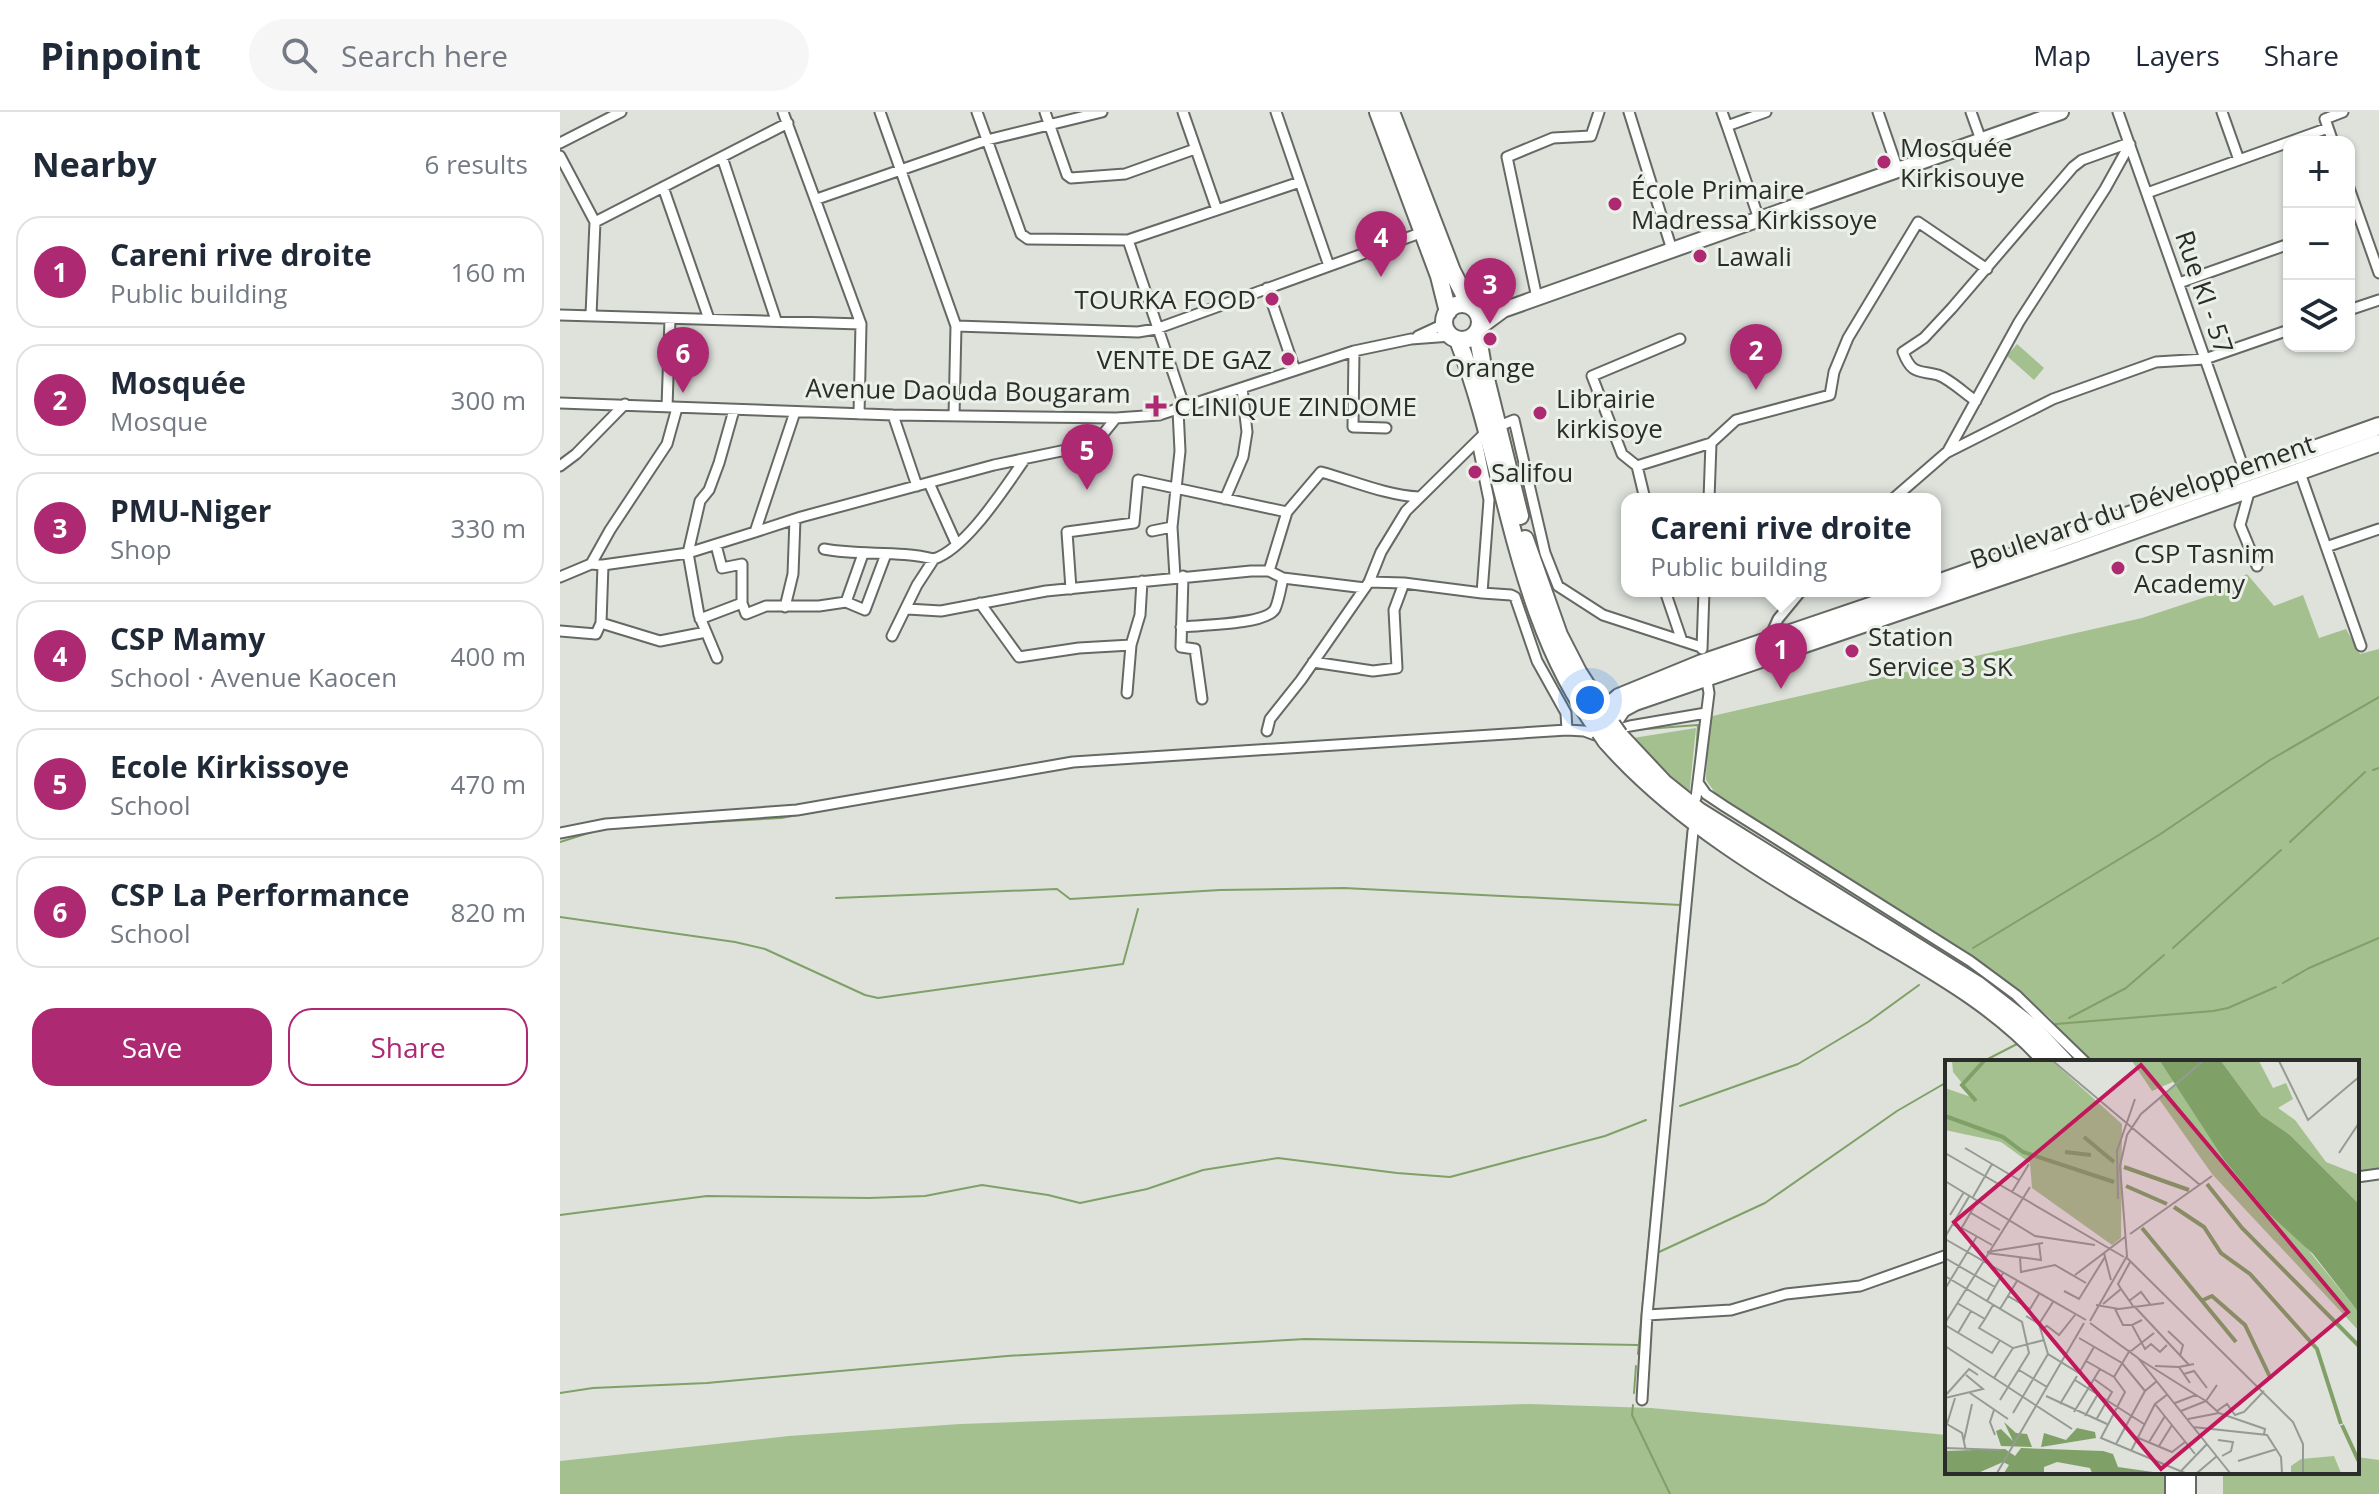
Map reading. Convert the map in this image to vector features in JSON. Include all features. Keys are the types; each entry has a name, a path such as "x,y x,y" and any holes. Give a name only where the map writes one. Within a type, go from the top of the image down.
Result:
{"highway":[{"path":"1378,112 1439,276 1450,328 1541,590 1559,635 1608,728"},
{"path":"1391,112 1452,271 1476,319 1488,432 1524,577 1567,680 1608,728 1664,783 1699,811 1932,963 2005,1004 2046,1060"},
{"path":"1450,328 1458,305 1476,319"},
{"path":"1450,328 1469,339 1476,319"},
{"name":"Boulevard du Développement","path":"1941,593 2062,556 2379,426"},
{"name":"Boulevard du Développement","path":"1941,582 2248,480 2299,470 2379,443"},
{"name":"Boulevard du Développement","path":"1860,617 1902,597"},
{"name":"Boulevard du Développement","path":"1608,728 1622,709 1704,662 1926,597"},
{"name":"Boulevard du Développement","path":"1608,728 1619,697 1704,662 1768,641 1818,631"},
{"path":"1589,687 1604,697 1619,697"},
{"path":"2032,1037 2062,1060"}],"street":[{"path":"560,143 621,112"},
{"path":"783,112 861,324 859,414"},
{"path":"880,112 956,326 954,416"},
{"path":"977,112 1023,237 1128,240 1300,182"},
{"path":"1045,112 1067,175 1071,178 1125,174 1195,149"},
{"path":"817,199 987,140 1102,112"},
{"path":"1183,112 1217,210"},
{"path":"1276,112 1329,266"},
{"path":"1537,298 1507,157 1553,138 1591,136 1599,112"},
{"path":"1629,112 1672,250"},
{"path":"1722,112 1759,219"},
{"path":"1727,126 1766,112"},
{"path":"1878,112 1898,170"},
{"path":"1971,112 1981,140"},
{"path":"1476,319 2061,112"},
{"name":"Rue KI - 57","path":"2118,112 2248,480"},
{"path":"2222,112 2239,160"},
{"path":"2147,193 2239,160 2326,123 2343,112"},
{"path":"595,222 788,123"},
{"path":"2326,123 2331,136"},
{"path":"1976,401 1939,376 1927,375 1913,368 1903,353 1924,338 2073,167 2082,160 2130,144"},
{"path":"1946,453 2019,322 2105,189 2130,144"},
{"path":"560,156 595,222 591,315"},
{"path":"722,157 776,320"},
{"path":"663,187 709,319"},
{"path":"2355,205 2379,273"},
{"path":"2355,220 2360,219"},
{"path":"1637,466 1711,443 1736,420 1830,395 1834,372 1848,338 1918,222 1987,269"},
{"path":"956,326 1138,332 1156,329 1423,232"},
{"path":"1128,240 1182,409 1172,527 1179,577 1181,647 1195,649 1202,699"},
{"path":"2179,283 2283,246"},
{"path":"1267,288 1295,370"},
{"path":"2355,308 2379,300"},
{"path":"560,315 861,324"},
{"path":"591,564 667,444 672,408 670,319"},
{"name":"Avenue Daouda Bougaram","path":"560,403 893,415 1116,418 1159,415 1354,351 1450,328"},
{"path":"1900,493 1946,453 2080,388 2156,362 2205,359 2283,332"},
{"path":"1644,493 1637,466 1622,454 1592,376 1680,339"},
{"path":"1354,351 1353,427 1386,428"},
{"path":"1225,499 1243,457 1247,432 1242,388"},
{"path":"560,466 625,404"},
{"path":"717,658 700,619 688,553 700,501 709,490 734,410"},
{"path":"755,532 795,412"},
{"path":"893,415 917,486"},
{"path":"560,577 591,564 688,553 795,519 917,486 1095,444 1116,418"},
{"path":"1267,731 1270,719 1367,585 1381,552 1406,511 1488,432 1514,420 1545,553 1558,586 1603,615 1682,641 1704,662"},
{"path":"1482,593 1489,500 1488,432"},
{"path":"1709,493 1711,443"},
{"path":"824,549 939,558 976,525 1025,459"},
{"path":"2299,470 2361,646"},
{"path":"1269,571 1287,512 1321,472 1366,484 1389,494 1419,497"},
{"path":"1071,589 1067,532 1134,523 1138,480 1287,512"},
{"path":"2248,480 2240,525 2257,566"},
{"path":"929,483 956,543"},
{"path":"785,607 793,574 795,519"},
{"path":"1152,531 1172,527"},
{"path":"2326,547 2379,529"},
{"path":"716,545 722,568 742,564 742,603 746,614 766,606 819,606 846,602 866,609 886,554"},
{"path":"846,602 863,554"},
{"path":"892,636 917,585 934,559"},
{"path":"560,631 596,634 601,623 603,565"},
{"path":"907,609 941,611 1071,589 1269,571 1283,578 1367,585 1404,583 1515,597 1537,661 1566,713 1567,730"},
{"path":"1181,627 1241,622 1269,615 1275,609 1283,578"},
{"path":"1127,693 1131,645 1140,615 1142,581"},
{"path":"1313,662 1373,671 1397,668 1394,610 1404,583"},
{"path":"1667,597 1682,641"},
{"path":"1696,798 1706,713 1704,597"},
{"path":"1768,641 1778,619 1796,597"},
{"path":"700,619 742,603"},
{"path":"980,603 1019,657 1079,648 1131,645"},
{"path":"601,623 660,641 706,632"},
{"path":"560,833 606,824 797,810 1073,762 1567,730 1595,735 1706,713"},
{"path":"1699,784 1706,794 1724,806 1970,961 2016,995 2083,1060"},
{"path":"1642,1400 1647,1315 1693,831"},
{"path":"2359,1177 2379,1174"},
{"path":"1647,1315 1731,1310 1786,1294 1860,1286 1945,1256"}],"green space":[{"path":"2017,344 2044,368 2034,380 2007,356"},
{"path":"2247,574 2274,606 2303,595 2319,638 2346,629 2360,654 2379,649 2379,1172 2359,1174 2359,1060 2086,1060 2050,1018 2000,978 1949,942 1719,798 1706,780 1708,717 2142,618 2215,594"},
{"path":"1696,728 1689,796 1633,738"},
{"path":"1529,1404 1651,1408 1945,1435 1945,1474 2168,1474 2168,1494 560,1494 560,1461 789,1436 960,1424"},
{"path":"2359,1457 2379,1460 2379,1494 2223,1494 2223,1474 2359,1474"}],"waterway":[{"path":"1973,948 2159,835 2270,760 2379,697"},
{"path":"1633,730 1698,725 1695,773"},
{"path":"1067,767 1252,755"},
{"path":"2373,770 2379,768"},
{"path":"2290,842 2365,772"},
{"path":"624,827 781,818 950,788"},
{"path":"1680,908 1688,828"},
{"path":"560,842 598,830"},
{"path":"2173,948 2281,850"},
{"path":"836,898 1057,889 1070,899 1220,890 1344,888 1681,905"},
{"path":"560,917 765,949 865,995 878,998 1123,964 1138,909"},
{"path":"1638,1354 1679,920"},
{"path":"2283,983 2309,968 2379,938"},
{"path":"2069,1018 2126,988 2164,955"},
{"path":"1680,1106 1798,1064 1868,1022 1919,985"},
{"path":"2056,1024 2213,1011 2228,1008 2276,987"},
{"path":"1986,1060 2017,1044"},
{"path":"1659,1252 1765,1203 1897,1111 1945,1083"},
{"path":"560,1215 707,1196 925,1196 982,1185 1080,1203 1147,1189 1203,1170 1278,1158 1450,1177 1605,1136 1646,1120"},
{"path":"560,1393 1007,1356 1305,1339 1638,1345"},
{"path":"1634,1393 1636,1366"},
{"path":"1633,1405 1632,1415 1670,1494"}],"place":[{"name":"Mosquée Kirkisouye","path":"1884,162"},
{"name":"École Primaire Madressa Kirkissoye","path":"1615,204"},
{"name":"Lawali","path":"1700,256"},
{"name":"CSP Mamy","path":"1381,277"},
{"name":"TOURKA FOOD","path":"1272,299"},
{"name":"PMU-Niger","path":"1490,324"},
{"name":"Orange","path":"1490,339"},
{"name":"VENTE DE GAZ","path":"1288,359"},
{"name":"Mosquée","path":"1756,390"},
{"name":"CSP La Performance","path":"683,393"},
{"name":"CLINIQUE ZINDOME","path":"1156,406"},
{"name":"Librairie kirkisoye","path":"1540,413"},
{"name":"Salifou","path":"1475,472"},
{"name":"Ecole Kirkissoye","path":"1087,490"},
{"name":"CSP Tasnim Academy","path":"2118,568"},
{"name":"Station Service 3 SK","path":"1852,651"},
{"name":"Careni rive droite","path":"1781,689"}]}
